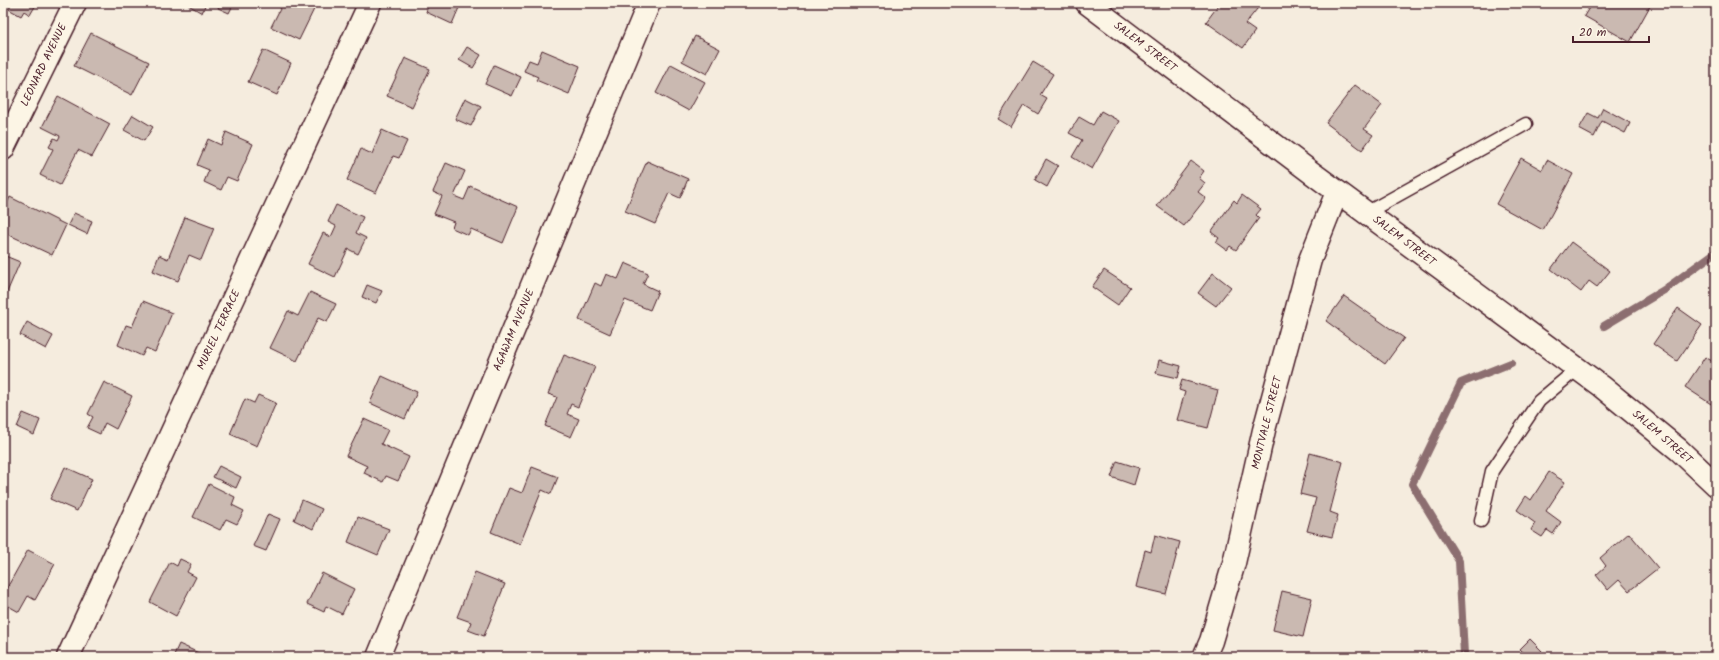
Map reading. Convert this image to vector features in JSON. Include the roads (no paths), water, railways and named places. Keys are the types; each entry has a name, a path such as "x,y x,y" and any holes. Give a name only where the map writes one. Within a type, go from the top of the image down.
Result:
{"street":[{"name":"LEONARD AVENUE","path":"3,149 75,3"},
{"name":"MURIEL TERRACE","path":"68,657 370,3"},
{"name":"AGAWAM AVENUE","path":"378,657 649,3"},
{"name":"SALEM STREET","path":"1087,3 1337,192 1601,386 1680,450 1716,485"},
{"name":"MONTVALE STREET","path":"1204,657 1234,563 1264,430 1310,260 1337,192"}],"lane":[{"path":"1366,213 1526,124"},
{"path":"1481,521 1492,471 1539,401 1577,368"}],"waterway":[{"path":"1604,326 1664,290 1716,252"},
{"path":"1461,657 1464,654 1459,561 1412,484 1461,383 1511,363"}]}
